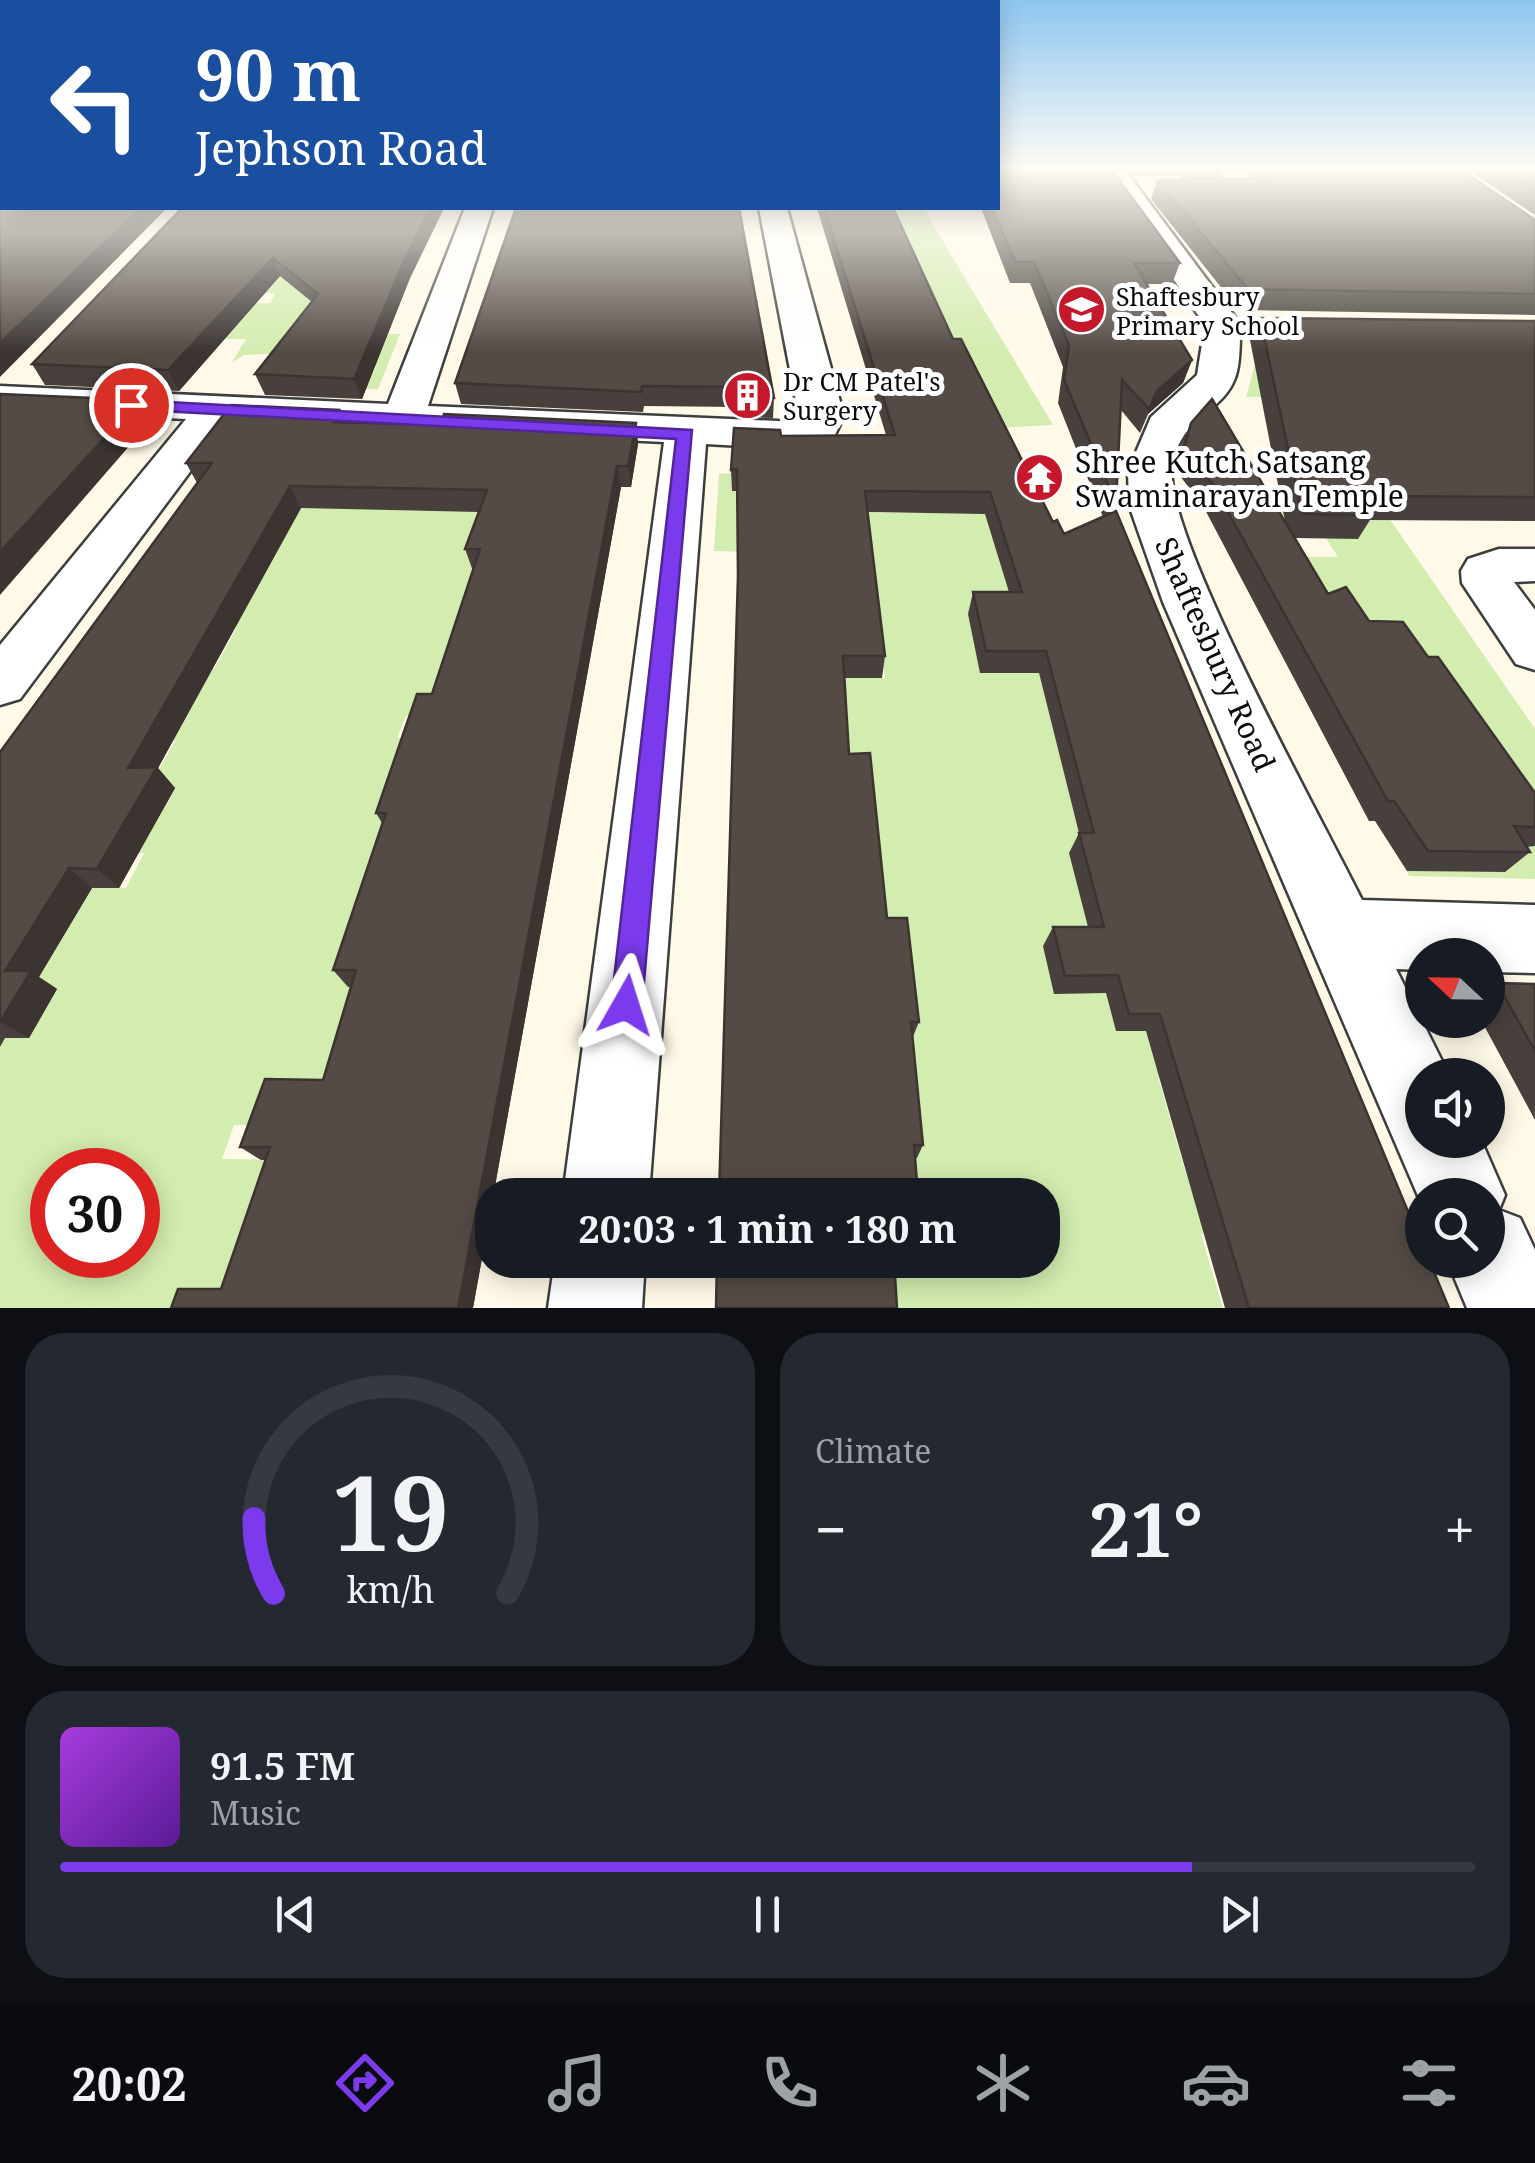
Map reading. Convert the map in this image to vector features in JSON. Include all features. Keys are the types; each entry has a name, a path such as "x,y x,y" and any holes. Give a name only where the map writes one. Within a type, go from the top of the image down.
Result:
{"street":[{"path":"404,416 472,230"},
{"path":"2,399 404,416 686,434 796,436 818,430 823,416 779,230"},
{"name":"Shaftesbury Road","path":"1161,230 1239,326 1216,378 1175,416 1158,442 1150,471 1152,504 1189,602 1405,1071"},
{"path":"2,399 42,361"},
{"path":"0,684 214,410"},
{"path":"608,1178 686,434"},
{"path":"1535,565 1498,566 1486,571 1496,597 1535,650"},
{"path":"1342,933 1535,939"},
{"path":"594,1308 598,1278"},
{"path":"1501,1278 1514,1308"}],"green space":[{"path":"278,230 311,230 387,334 400,334 378,389 365,389 376,366 291,353 244,355 232,362 246,339 224,339 220,305 270,303 276,293 228,294"},
{"path":"860,230 936,230 1053,425 935,431"},
{"path":"1255,364 1267,381 1303,381 1297,371 1305,371 1315,383 1351,384 1343,372 1363,372 1371,382 1361,383 1373,397 1402,398 1396,390 1415,390 1400,372 1415,372 1431,394 1479,395 1459,373 1476,373 1507,403 1526,402 1496,373 1504,373 1519,387 1535,387 1535,445 1519,429 1502,429 1532,463 1481,462 1488,470 1432,470 1420,456 1381,456 1393,472 1377,472 1381,479 1362,479 1535,729 1535,879 1409,876 1407,871 1504,872 1491,847 1534,846 1482,768 1441,767 1434,755 1495,755 1476,726 1452,726 1421,679 1410,679 1387,643 1352,643 1311,576 1303,576 1292,557 1338,557 1326,538 1357,539 1348,525 1272,524 1264,511 1318,511 1311,499 1284,499 1279,491 1332,491 1302,460 1260,460 1258,457 1309,457 1298,441 1279,438 1318,438 1310,426 1368,425 1344,397 1246,397"},
{"path":"955,460 987,517 992,537 1053,556 980,673 1039,673 1053,728 1155,901 1054,993 1106,993 1116,1031 1197,1031 1213,1076 1158,1077 1186,1174 1237,1173 1258,1233 1201,1234 1223,1308 891,1308 888,1278 1060,1278 1060,1178 907,1178 870,1039 913,1038 820,937 847,775 840,678 885,678 881,649 796,553 714,551 719,474 733,473 734,491 873,491 876,513 934,513"},
{"path":"198,484 372,509 424,511 427,505 532,510 452,715 406,716 397,738 449,739 348,987 371,987 345,1095 273,1125 234,1125 222,1159 290,1160 261,1297 200,1308 0,1308 0,1047 5,1038 29,1038 56,990 33,988 92,888 126,888 144,853 112,853 175,741 150,740 158,669 214,669 237,627 219,628 289,530"}],"building":[{"path":"0,230 118,230 0,343"},
{"path":"161,230 419,230 354,379 255,374 318,294 273,258 168,370 32,364"},
{"path":"508,230 743,230 774,398 737,396 737,387 642,386 641,392 455,383"},
{"path":"831,230 903,230 953,339 961,339 1053,522 1057,520 1064,534 1116,511 1405,1204 1405,1278 1436,1278 1449,1308 1249,1308 1160,1014 1129,1014 1118,975 1065,976 1053,927 1104,927 1079,833 1094,833 1046,651 986,651 973,592 1022,592 990,492 865,491 885,656 843,656 849,754 870,753 887,918 907,918 919,1022 911,1022 923,1145 914,1145 917,1178 720,1178 738,576 737,469 731,470 734,428 780,430 781,436 895,435"},
{"path":"1001,230 1156,230 1180,263 1134,263 1192,360 1157,391 1149,409 1122,380 1116,503 1064,380 1069,345 1034,262 1015,262"},
{"path":"1199,230 1535,230 1535,294 1248,289"},
{"path":"1260,318 1535,321 1535,497 1359,496 1373,515 1302,514"},
{"path":"0,394 139,400 0,552"},
{"path":"1212,399 1328,594 1346,587 1369,621 1403,622 1428,657 1438,657 1535,793 1535,827 1514,826 1530,852 1428,851 1394,801 1388,801 1212,483 1184,450 1191,423"},
{"path":"231,405 339,410 333,422 441,425 444,414 636,423 628,466 617,466 483,1178 475,1178 475,1218 458,1308 171,1308 178,1289 221,1289 270,1147 240,1147 265,1079 323,1080 356,970 333,970 386,813 376,813 417,694 432,694 480,549 465,549 487,490 290,486 128,768 157,767 97,869 69,868 5,971 31,971 0,1022 0,752 212,463 186,463"},
{"path":"1505,983 1535,984 1535,1051 1505,997"},
{"path":"717,1278 895,1278 897,1308 716,1308"}],"place":[{"name":"Shaftesbury Primary School","path":"1081,310"},
{"name":"Dr CM Patel's Surgery","path":"748,395"},
{"name":"Shree Kutch Satsang Swaminarayan Temple","path":"1040,478"}],"route":[{"path":"131,405 404,416 686,434 626,1005"}]}
